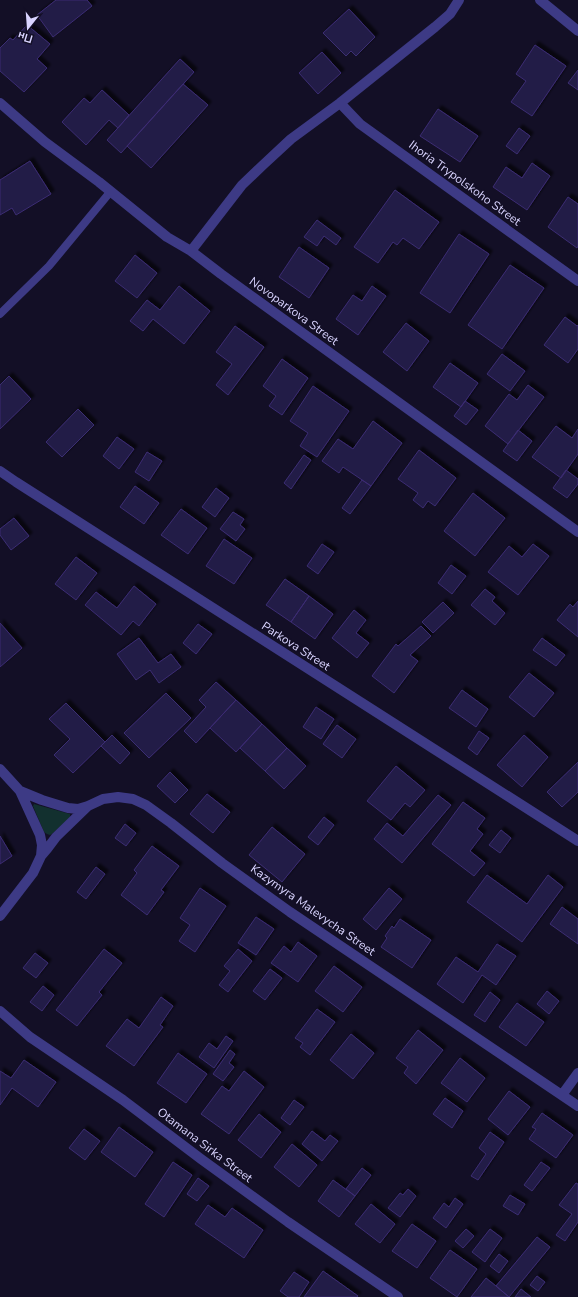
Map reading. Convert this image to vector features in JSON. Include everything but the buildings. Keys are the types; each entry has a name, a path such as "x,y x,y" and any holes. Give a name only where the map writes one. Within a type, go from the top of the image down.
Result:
{"street":[{"path":"190,251 242,185 263,165 291,139 340,103 435,27 450,14 459,0"},
{"path":"540,0 578,31"},
{"name":"Novoparkova Street","path":"0,103 45,142 111,191 167,237 190,251 578,532"},
{"name":"Ihoria Trypolskoho Street","path":"340,103 360,124 578,281"},
{"name":"Parkova Street","path":"0,471 578,841"},
{"name":"Kazymyra Malevycha Street","path":"0,769 20,791 40,835 42,846 41,856"},
{"name":"Kazymyra Malevycha Street","path":"20,791 68,808 78,809 103,799 118,797 132,799 146,805 222,863 290,912 578,1106"},
{"path":"0,916 33,873 41,856 56,837 88,806"},
{"name":"Otamana Sirka Street","path":"0,1011 30,1037 123,1100 200,1159 398,1297"},
{"path":"562,1095 578,1073"}],"lane":[{"path":"0,314 49,266 111,191"}],"green space":[{"path":"34,804 70,814 70,817 53,833 50,835 47,834 44,832 33,806"}]}
